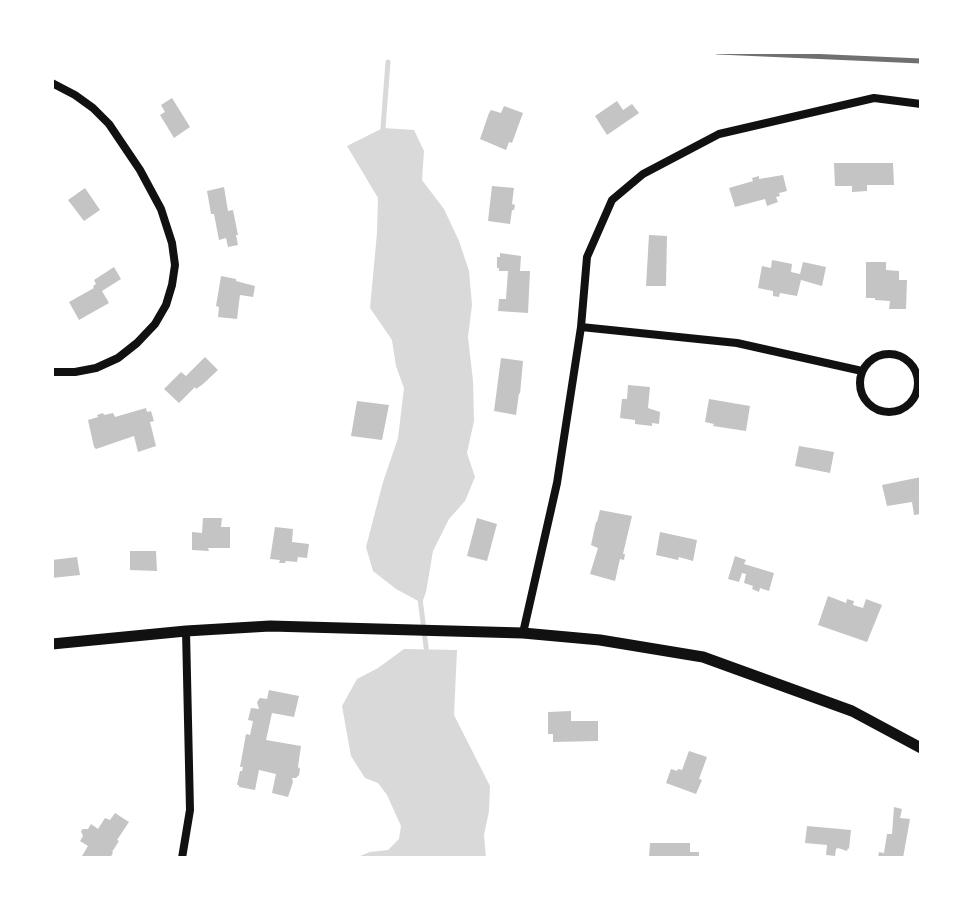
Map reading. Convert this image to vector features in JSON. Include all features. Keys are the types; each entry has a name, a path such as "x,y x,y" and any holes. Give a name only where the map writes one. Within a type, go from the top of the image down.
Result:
{"main road":[{"path":"52,644 270,626 523,633 600,640 703,657 852,711 921,748"}],"street":[{"path":"52,83 75,95 109,124 140,170 161,209 172,243 175,265 166,305 155,324 137,343 118,358 96,368 52,372"},
{"path":"523,633 557,483 581,327 587,257 612,200 643,174 719,134 874,98 921,104"},
{"path":"581,327 737,343 862,371"},
{"path":"878,355 901,356 917,372 919,384 916,395 900,411 888,413 877,410 867,404 861,394 859,382 862,371 878,355"},
{"path":"182,858 190,810 186,631"}],"shaded area":[{"path":"383,128 414,130 424,151 422,180 444,209 459,241 469,271 472,305 468,337 474,421 467,453 475,477 465,501 449,519 433,551 422,603 396,589 373,571 366,547 398,438 404,388 396,366 392,340 370,308 378,198 347,146"},
{"path":"404,649 457,650 454,715 490,786 484,835 486,858 355,858 388,850 399,839 401,826 387,795 378,783 365,778 351,756 342,706 357,679"}],"building":[{"path":"172,98 190,127 174,138 160,115 165,112 161,105"},
{"path":"617,101 623,110 632,104 639,113 607,135 595,116"},
{"path":"504,106 523,113 512,143 509,142 506,150 480,139 491,110 501,113"},
{"path":"834,163 893,163 894,185 867,185 867,191 852,192 852,186 835,186"},
{"path":"783,175 787,191 779,193 780,196 776,197 778,202 767,206 765,199 735,207 729,188 753,181 752,178 759,176 759,179"},
{"path":"492,186 514,188 512,204 515,205 510,224 488,221"},
{"path":"224,187 228,211 233,210 238,235 238,245 228,247 226,238 219,240 207,191"},
{"path":"85,188 100,210 84,221 68,200"},
{"path":"649,235 667,236 666,286 646,286"},
{"path":"500,253 521,256 520,271 530,271 528,313 498,311 499,299 506,299 508,271 497,268"},
{"path":"772,260 792,264 791,272 800,274 803,262 826,267 822,286 801,280 797,296 780,293 779,297 773,296 773,291 758,288 762,266 771,268"},
{"path":"866,262 886,262 886,270 899,271 899,280 907,280 906,309 889,309 890,301 866,298"},
{"path":"114,267 121,279 102,291 109,303 79,320 69,302 94,288 94,280"},
{"path":"221,276 255,286 253,297 240,295 237,319 218,317 219,307 216,306"},
{"path":"205,357 218,370 179,403 164,389 181,372 186,376"},
{"path":"501,358 523,361 516,415 494,411"},
{"path":"628,385 650,387 648,408 660,412 659,424 635,424 635,420 620,418 622,399 627,399"},
{"path":"709,399 750,406 746,431 705,422"},
{"path":"357,401 389,405 382,440 351,436"},
{"path":"146,408 147,412 151,411 154,421 150,422 156,446 138,452 134,436 96,449 94,447 88,420 103,413 113,413 115,417"},
{"path":"799,446 834,452 830,473 795,466"},
{"path":"921,477 921,514 914,515 912,502 887,506 882,485"},
{"path":"600,510 632,516 624,560 620,559 615,581 590,574 598,548 591,545"},
{"path":"203,518 222,518 221,527 230,527 230,548 192,550 192,532 202,533"},
{"path":"477,518 497,524 487,561 467,556"},
{"path":"275,527 293,529 292,542 309,544 307,558 298,557 297,562 285,563 270,559"},
{"path":"660,532 697,540 693,561 656,555"},
{"path":"130,551 156,551 157,571 130,570"},
{"path":"735,556 746,560 744,564 774,573 769,591 752,589 753,586 744,583 746,574 742,573 739,582 728,579"},
{"path":"77,557 80,575 52,578 52,560"},
{"path":"828,596 846,603 847,599 854,601 853,605 863,608 866,599 882,605 867,642 818,625"},
{"path":"269,690 299,696 294,717 272,713 266,740 301,746 299,775 292,778 288,797 272,793 276,774 259,770 255,790 237,785 243,767 240,767 246,734 250,735 253,721 248,720 251,708 259,709 257,702 260,698 267,699"},
{"path":"571,711 571,721 598,721 598,741 553,742 553,734 548,734 548,712"},
{"path":"689,751 707,757 696,794 666,783 671,769 682,770"},
{"path":"894,807 902,809 900,818 910,819 903,858 878,858 879,852 884,853 887,834 892,834"},
{"path":"115,813 129,822 110,858 82,856 88,846 80,841 83,836 81,831 91,824 98,829 105,818 110,820"},
{"path":"807,826 851,830 849,849 838,848 835,856 826,855 827,845 805,843"},
{"path":"650,843 690,843 690,852 699,852 699,858 649,858"}],"waterway":[{"path":"384,134 388,62"},
{"path":"420,598 427,655"}],"railway":[{"path":"718,52 921,61"}]}
